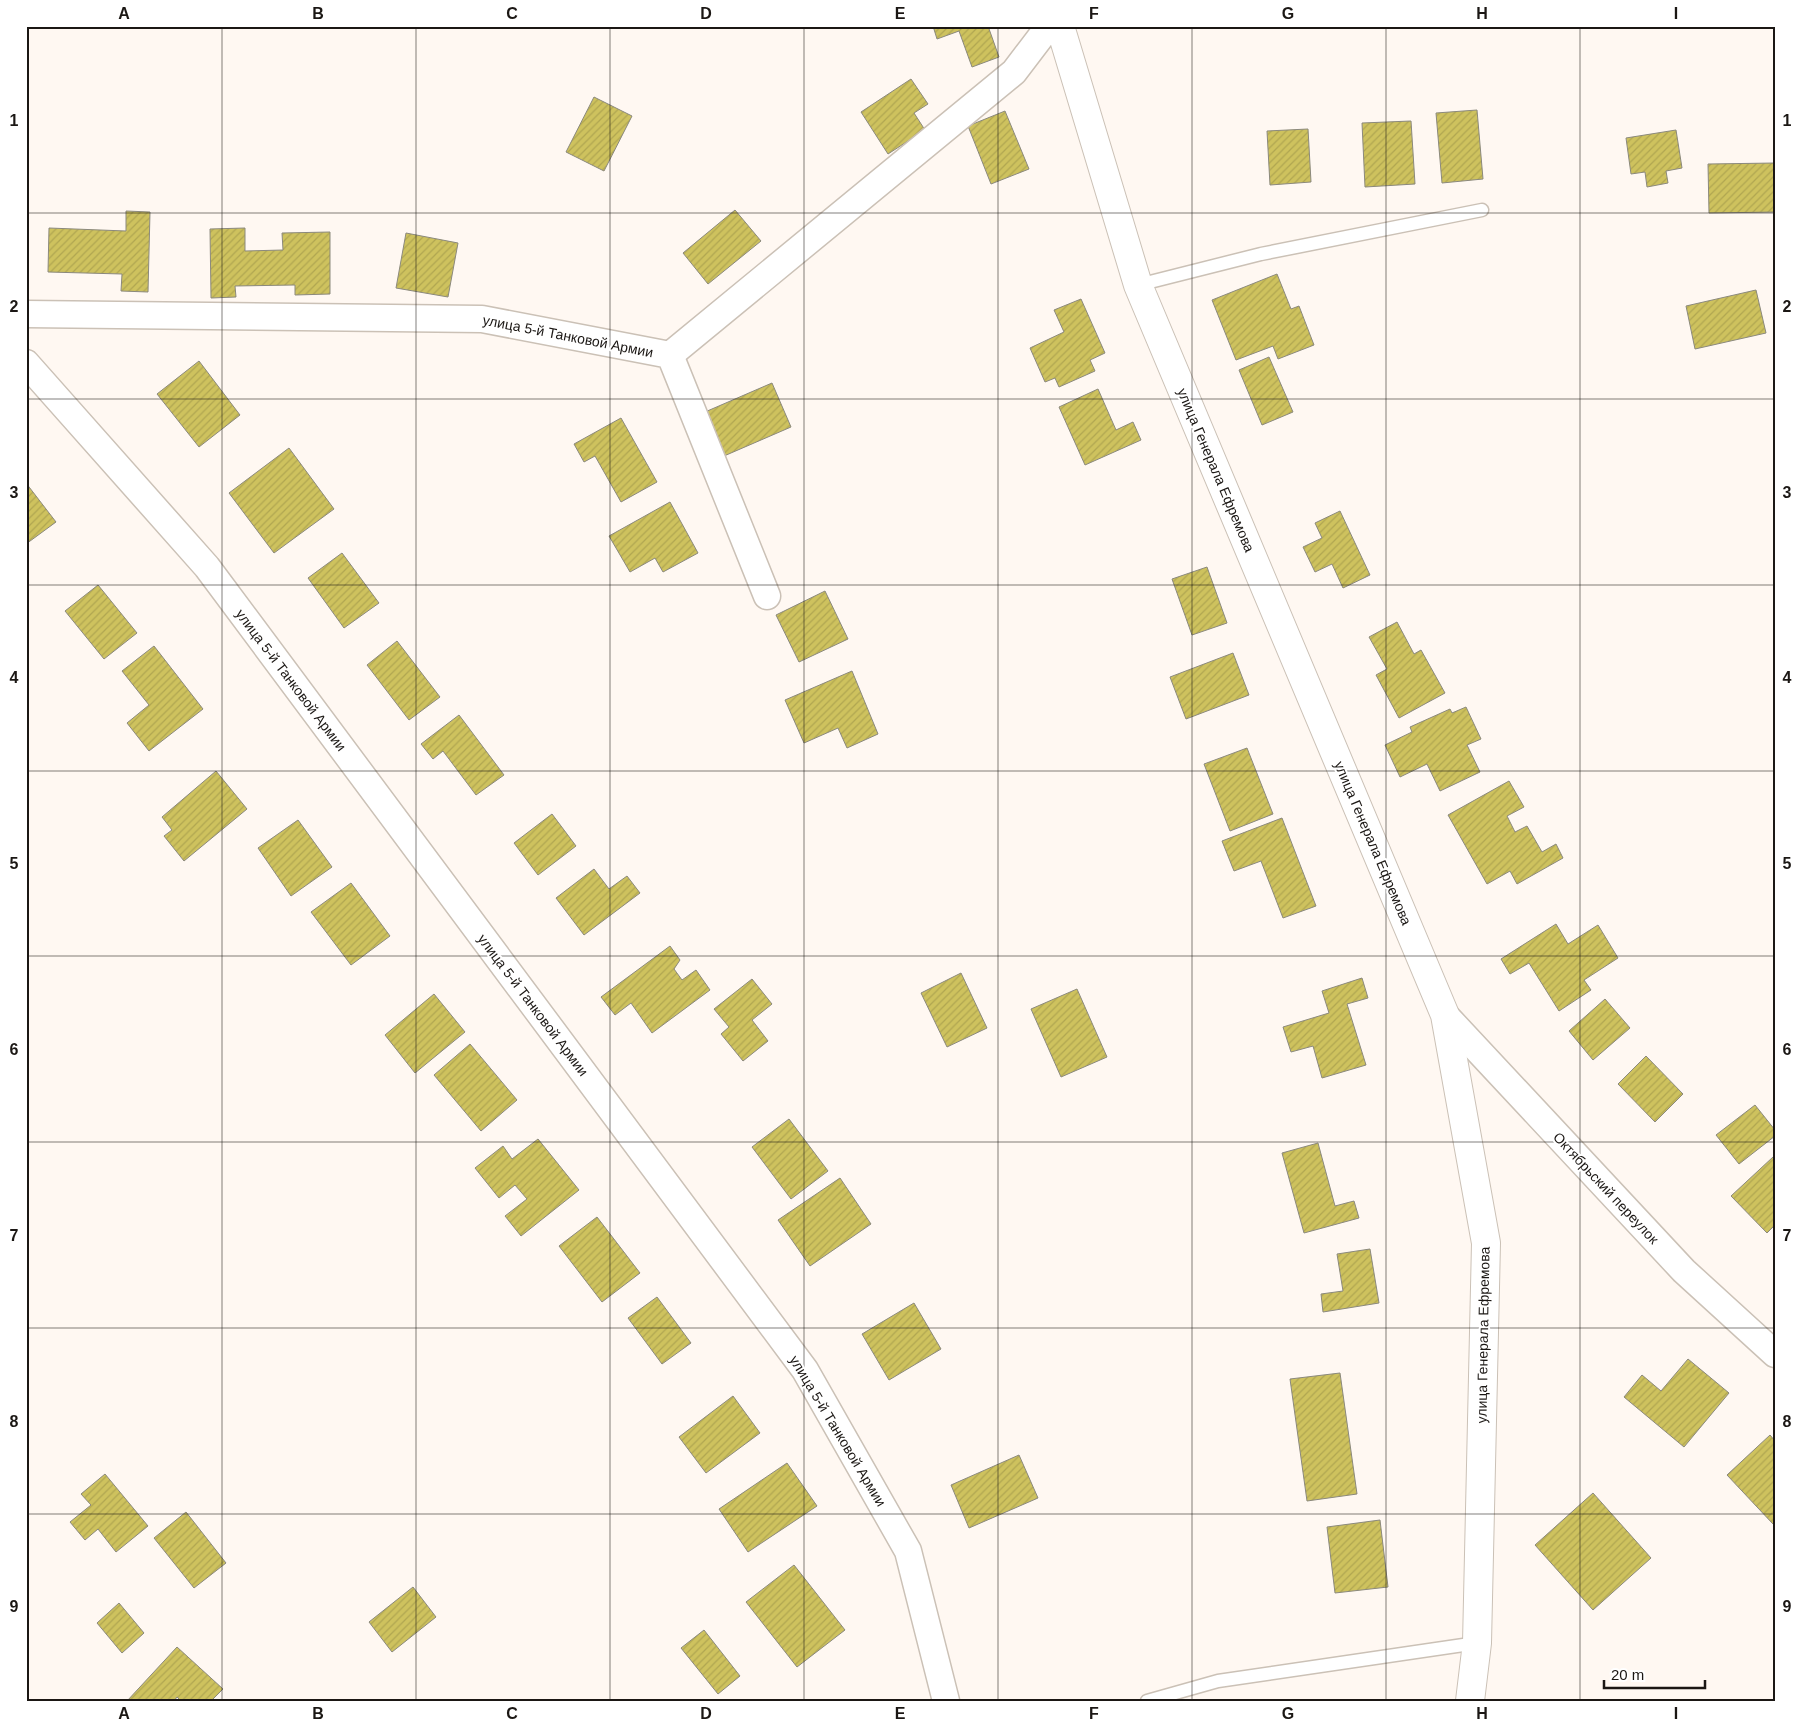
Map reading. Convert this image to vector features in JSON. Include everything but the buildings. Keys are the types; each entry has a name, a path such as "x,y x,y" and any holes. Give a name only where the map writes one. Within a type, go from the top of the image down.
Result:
{"street":[{"path":"670,355 1014,72 1050,26"},
{"name":"улица Генерала Ефремова","path":"1060,26 1138,285 1445,1014 1486,1244 1477,1643 1470,1701"},
{"name":"улица 5-й Танковой Армии","path":"26,314 482,318 670,355 766,596"},
{"name":"улица 5-й Танковой Армии","path":"26,363 207,567 805,1370 908,1551 946,1701"},
{"name":"Октябрьский переулок","path":"1445,1014 1684,1271 1775,1354"}],"lane":[{"path":"1138,285 1261,254 1482,210"},
{"path":"1147,1701 1218,1681 1477,1643"}]}
